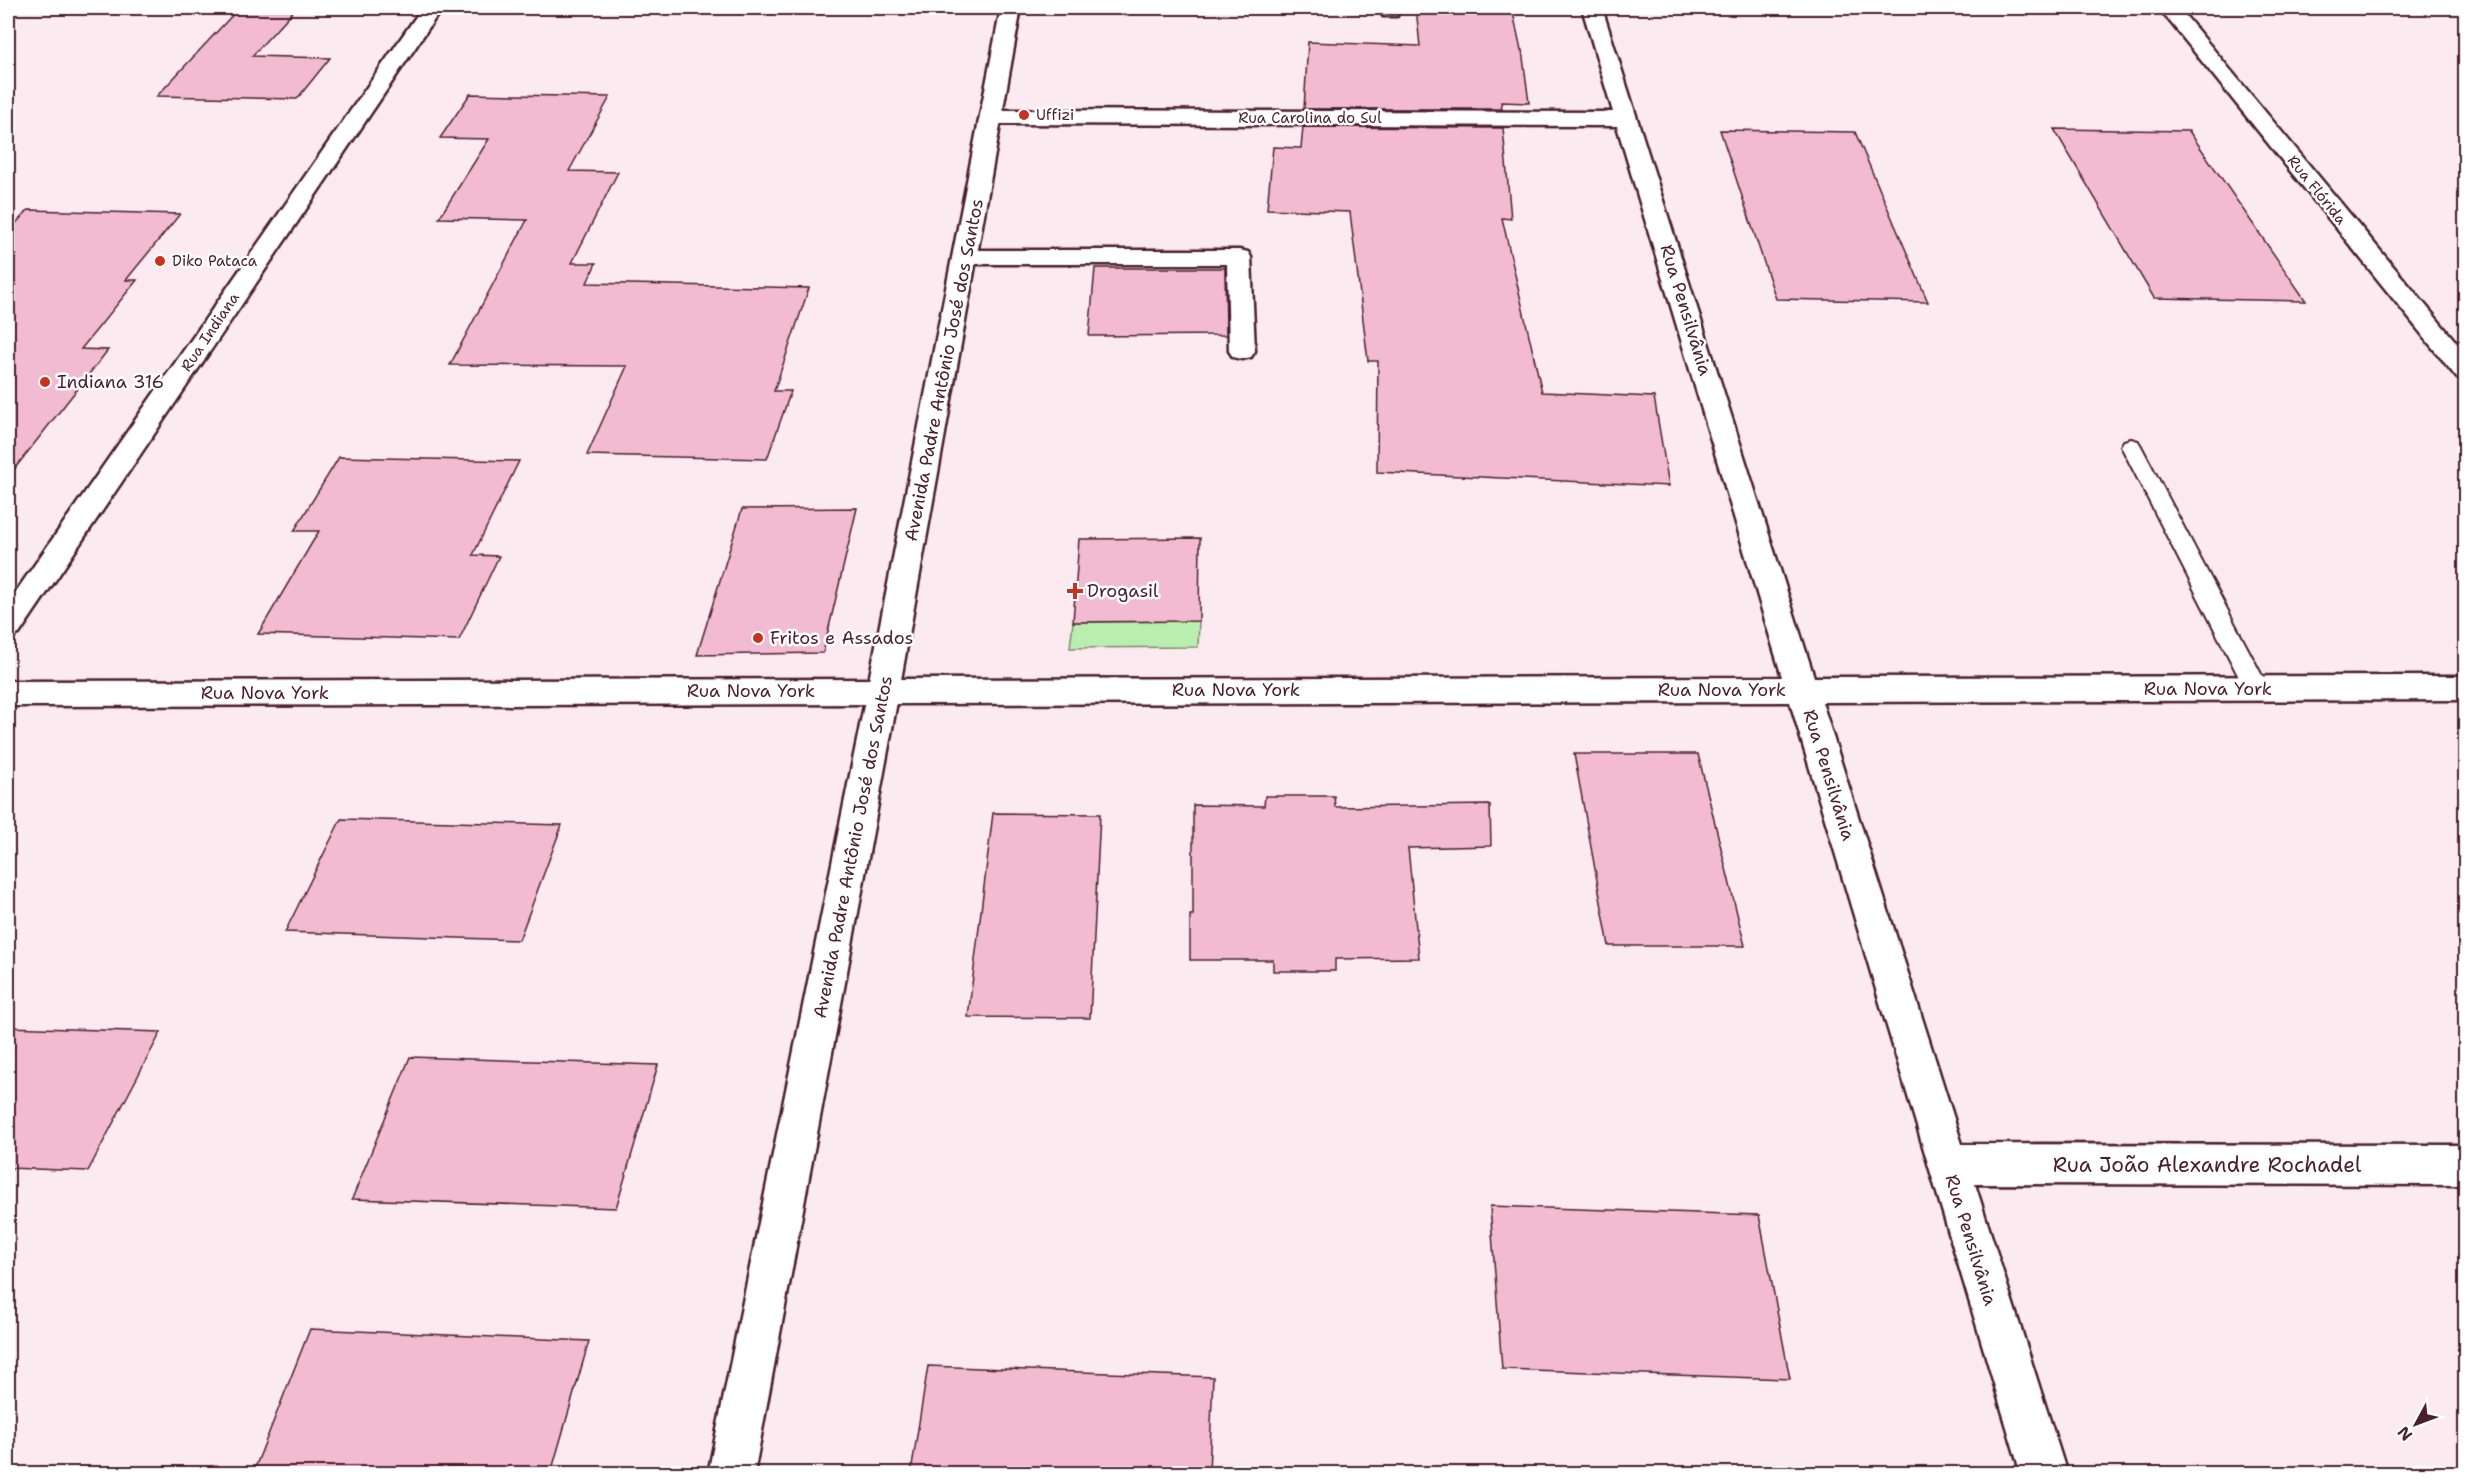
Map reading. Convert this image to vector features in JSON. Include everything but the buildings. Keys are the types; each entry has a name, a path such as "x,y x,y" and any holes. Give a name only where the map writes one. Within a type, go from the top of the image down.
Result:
{"street":[{"name":"Rua Indiana","path":"8,626 432,8"},
{"name":"Avenida Padre Antônio José dos Santos","path":"731,1473 883,691 1011,8"},
{"name":"Rua Pensilvânia","path":"1592,8 2044,1473"},
{"name":"Rua Flórida","path":"2169,8 2466,372"},
{"name":"Rua Carolina do Sul","path":"992,117 1627,119"},
{"path":"965,257 1239,257 1242,351"},
{"name":"Rua Nova York","path":"8,694 2466,688"},
{"name":"Rua João Alexandre Rochadel","path":"1948,1164 2466,1165"}],"lane":[{"path":"2132,446 2257,688"}],"green space":[{"path":"1199,621 1198,647 1070,648 1073,622"}],"place":[{"name":"Uffizi","path":"1024,115"},
{"name":"Diko Pataca","path":"160,261"},
{"name":"Indiana 316","path":"45,382"},
{"name":"Drogasil","path":"1075,591"},
{"name":"Fritos e Assados","path":"758,638"}]}
